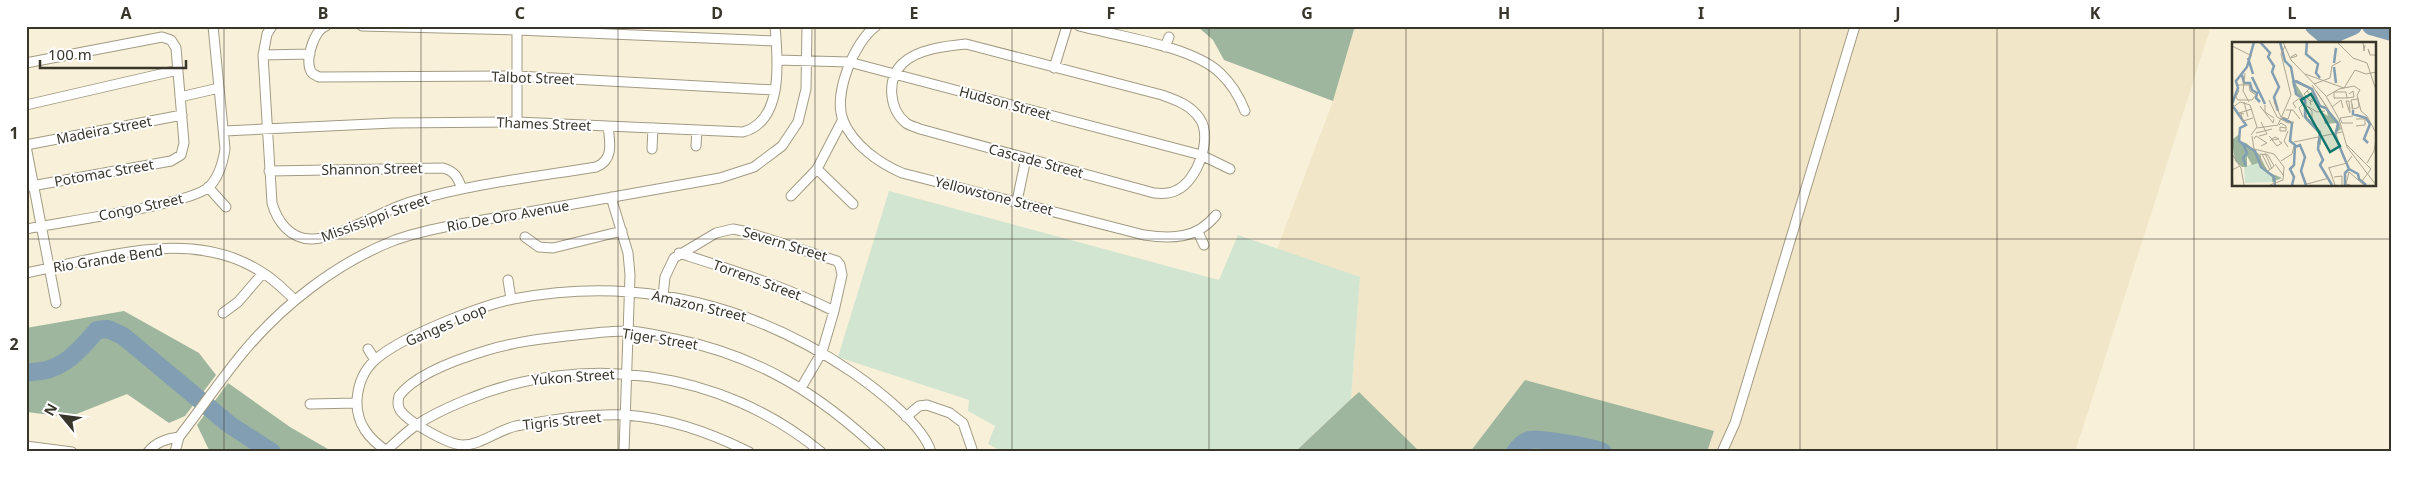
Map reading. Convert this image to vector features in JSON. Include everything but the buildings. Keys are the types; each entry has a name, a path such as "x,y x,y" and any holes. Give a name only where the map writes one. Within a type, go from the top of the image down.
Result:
{"street":[{"path":"214,26 225,149 223,163 208,187 226,207"},
{"name":"Mississippi Street","path":"272,26 267,34 263,55 272,203 275,215 281,224 308,240 328,236 408,203 462,189 602,165 610,153 608,126"},
{"path":"263,55 310,54 318,32 326,26"},
{"path":"362,26 517,30 776,41"},
{"name":"Thames Street","path":"224,130 517,122 743,132 755,129 765,119 771,108 776,60 775,26"},
{"name":"Rio De Oro Avenue","path":"175,452 179,437 222,380 260,334 295,300 326,278 395,240 457,224 720,178 754,167 782,146 798,122 806,89 807,26"},
{"path":"1054,68 1067,26"},
{"path":"1079,26 1188,54 1219,72 1231,84 1245,111"},
{"path":"1722,452 1735,423 1855,26"},
{"path":"791,196 817,169 843,120 842,104 849,62 871,28"},
{"path":"517,30 517,122"},
{"path":"26,63 162,37 174,43 182,115"},
{"path":"1165,47 1168,37"},
{"name":"Cascade Street","path":"966,44 1054,68 1162,95 1184,103 1201,120 1205,131 1201,155 1188,182 1178,190 1167,194 1154,193 920,130 907,123 897,112 892,99 895,74 902,63 916,55 948,46 966,44"},
{"name":"Talbot Street","path":"310,54 309,68 312,74 319,77 517,76 774,90"},
{"name":"Hudson Street","path":"776,60 849,62 1201,155 1230,169"},
{"path":"26,105 178,70"},
{"path":"180,97 219,88"},
{"name":"Madeira Street","path":"26,146 182,115"},
{"name":"Potomac Street","path":"30,186 171,160 181,155 184,143 182,115"},
{"name":"Yellowstone Street","path":"843,120 860,144 884,165 902,173 1144,235 1180,237 1198,232"},
{"path":"652,149 653,128"},
{"path":"696,146 697,130"},
{"path":"26,146 30,186 42,226 56,303"},
{"path":"1017,201 1026,158"},
{"name":"Shannon Street","path":"269,171 442,168 457,176 462,189"},
{"path":"817,169 853,204"},
{"name":"Congo Street","path":"26,229 180,200 208,187"},
{"path":"611,197 622,231 630,275 624,452"},
{"path":"1204,245 1198,232 1216,215"},
{"name":"Severn Street","path":"663,296 665,277 670,263 679,253 716,233 733,229 832,257 840,265 842,275 834,310 822,352 801,388"},
{"path":"526,237 539,247 553,248 622,231"},
{"name":"Rio Grande Bend","path":"26,273 130,252 182,248 213,252 232,257 264,273 295,300"},
{"name":"Torrens Street","path":"679,253 757,277 834,310"},
{"path":"223,313 238,302 264,273"},
{"path":"508,280 512,300"},
{"name":"Ganges Loop","path":"387,451 366,434 360,423 357,403 358,389 364,375 375,360 418,334 463,315 512,300 568,292 629,292"},
{"name":"Amazon Street","path":"629,292 663,296 745,316 793,336 822,352 858,377 906,417 920,433 931,452"},
{"name":"Tiger Street","path":"417,424 401,412 398,404 399,396 414,382 464,357 535,339 628,331 701,345 738,356 801,388 834,411 881,452"},
{"path":"368,349 375,360"},
{"name":"Yukon Street","path":"387,451 417,424 439,412 514,383 595,372 627,373 692,385 738,401 770,418 821,452"},
{"path":"310,404 357,403"},
{"path":"906,417 919,406 927,406 950,413 963,423 973,452"},
{"name":"Tigris Street","path":"417,424 450,442 464,445 513,427 567,418 626,415 688,427 713,434 749,452"},
{"path":"148,452 153,445 179,437"},
{"path":"26,446 72,452"}],"shaded area":[{"path":"1355,26 2190,26 2210,29 2075,452 1707,452 1714,432 1525,380 1470,452 1420,452 1359,392 1351,399 1360,277 1277,249 1333,101"}],"green space":[{"path":"1197,26 1355,26 1333,101 1224,60 1213,40"},
{"path":"889,191 1219,280 1238,235 1360,277 1351,399 1295,452 1003,452 988,444 995,426 968,411 969,400 838,357"},
{"path":"124,311 199,353 216,375 185,416 169,423 127,394 69,417 26,412 26,328"},
{"path":"1525,380 1714,431 1707,452 1470,452"},
{"path":"228,383 290,427 333,452 210,452 197,425"},
{"path":"1359,392 1420,452 1295,452 1351,399"}],"waterway":[{"path":"2314,26 2327,37 2353,26"},
{"path":"2371,26 2392,32"},
{"path":"26,372 49,370 58,366 75,354 97,330 108,329 123,336 230,425 272,452"},
{"path":"1515,452 1519,446 1530,440 1578,445 1603,452"}]}
